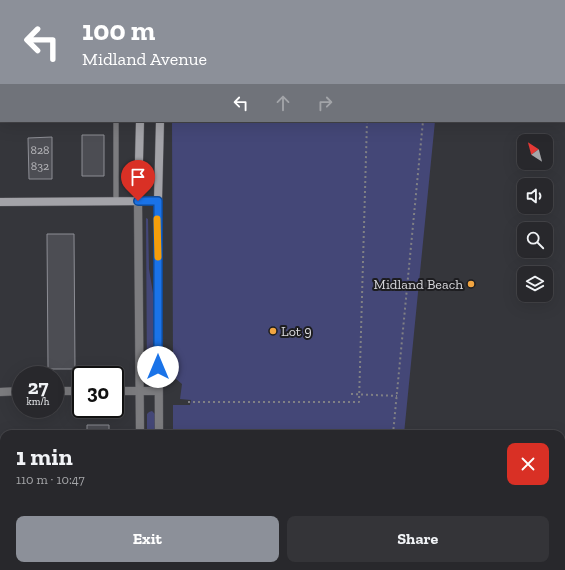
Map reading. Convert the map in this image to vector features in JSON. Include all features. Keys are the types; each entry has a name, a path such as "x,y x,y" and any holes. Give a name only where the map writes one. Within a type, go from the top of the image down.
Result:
{"main road":[{"path":"138,201 140,122"},
{"path":"0,202 158,201 160,122"}],"street":[{"path":"138,201 140,430"},
{"path":"158,201 159,430"},
{"path":"0,392 12,391"},
{"path":"124,391 158,391"}],"lane":[{"path":"116,122 116,202"}],"path":[{"path":"188,402 359,402 367,122"},
{"path":"393,430 423,122"},
{"path":"351,394 397,396"}],"shaded area":[{"name":"Midland Beach","path":"172,122 435,122 404,430 173,430 173,405 190,405 191,400 180,399 182,384 176,379 173,362"},
{"path":"146,218 148,219 149,269 154,299 154,377 151,381 147,377"},
{"path":"152,411 155,414 155,430 147,430 147,414"}],"building":[{"path":"82,135 104,135 104,176 82,176"},
{"path":"52,137 52,179 29,179 28,138"},
{"path":"47,234 74,234 75,366 72,366 72,369 64,369 64,366 48,366"},
{"path":"87,425 109,425 109,430 87,430"}],"slow traffic":[{"path":"157,219 158,257"}],"place":[{"name":"Midland Beach","path":"471,284"},
{"name":"Lot 9","path":"273,331"}],"route":[{"path":"138,201 158,201 158,367"}]}
